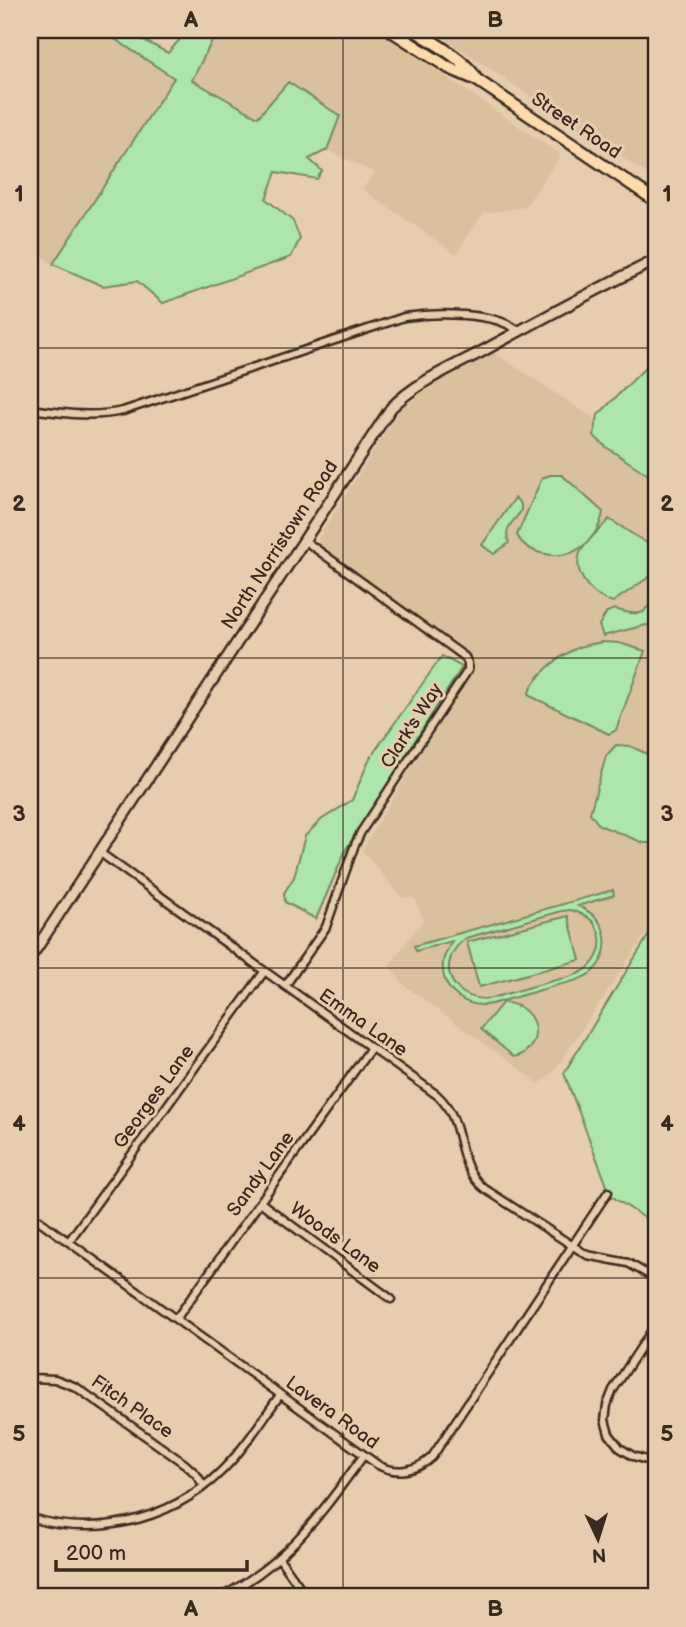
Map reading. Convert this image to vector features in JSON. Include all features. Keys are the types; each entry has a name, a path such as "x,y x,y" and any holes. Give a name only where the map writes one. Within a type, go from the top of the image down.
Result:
{"main road":[{"name":"Street Road","path":"390,30 449,68 477,80 656,201"},
{"name":"Street Road","path":"414,30 461,62 477,80"}],"street":[{"name":"North Norristown Road","path":"30,956 387,413 399,400 426,382 656,260"},
{"path":"30,409 85,415 123,411 404,317 446,315 484,318 507,323 518,331"},
{"name":"Clark's Way","path":"285,986 326,928 361,832 469,666 465,657 304,540"},
{"name":"Emma Lane","path":"99,852 437,1095 447,1106 456,1126 465,1164 478,1183 587,1255 628,1262 656,1279"},
{"name":"Georges Lane","path":"69,1241 264,972"},
{"name":"Sandy Lane","path":"176,1319 371,1048"},
{"name":"Lavera Road","path":"30,1213 364,1455 384,1468 405,1471 432,1457 608,1192"},
{"name":"Woods Lane","path":"260,1202 391,1299"},
{"path":"656,1324 613,1390 607,1405 606,1420 609,1434 620,1448 633,1456 656,1463"},
{"name":"Fitch Place","path":"30,1378 55,1379 81,1390 185,1464 204,1486"},
{"path":"30,1518 44,1522 97,1526 127,1522 161,1511 204,1486 232,1461 280,1395"},
{"path":"220,1597 258,1575 279,1558 313,1523 364,1455"},
{"path":"279,1558 307,1597"}],"shaded area":[{"path":"30,30 101,30 174,78 53,264 30,249"},
{"path":"207,30 377,30 561,155 525,207 483,213 456,254 362,189 375,173 327,150 340,116 288,82 258,117 192,80 215,35"},
{"path":"431,30 656,30 656,180 438,34"},
{"path":"493,352 598,421 635,466 656,480 656,604 636,614 623,611 603,635 646,625 656,626 656,919 554,1071 540,1084 405,986 389,966 423,920 415,898 401,897 362,850 426,743 471,676 475,659 458,644 331,556 317,540 399,410 417,395"}],"green space":[{"path":"101,30 124,30 168,53 188,30 207,30 215,35 192,80 258,117 288,82 340,116 327,150 309,159 322,171 317,179 276,172 266,199 293,221 300,239 291,257 163,303 137,281 103,286 53,264 174,78"},
{"path":"656,357 656,480 594,436 598,415"},
{"path":"562,475 603,512 594,535 580,548 568,554 543,554 527,547 517,535 542,478"},
{"path":"515,498 521,504 521,511 508,529 509,543 494,554 482,545"},
{"path":"609,519 656,549 656,572 613,602 599,596 586,584 578,561 582,549"},
{"path":"656,604 656,626 646,625 603,636 599,625 607,612 614,609 640,613"},
{"path":"602,642 619,643 645,651 616,730 609,734 528,695 541,674 561,657 578,648"},
{"path":"442,656 462,667 346,849 316,919 285,902 284,893 294,877 305,836 321,820 352,800 370,758"},
{"path":"616,745 630,746 656,758 656,843 644,843 599,825 590,813 606,756"},
{"path":"613,890 614,895 578,906 596,918 604,931 603,956 592,972 583,978 492,1004 464,1001 450,989 443,972 443,962 452,941 416,951 414,946","holes":["570,910 592,921 600,938 597,956 584,971 488,999 475,998 464,993 451,978 451,958 466,938"]},
{"path":"568,916 580,960 479,987 467,942"},
{"path":"656,923 656,1225 611,1196 564,1073"},
{"path":"503,1002 526,1011 535,1029 530,1047 523,1054 514,1057 481,1029"}]}
